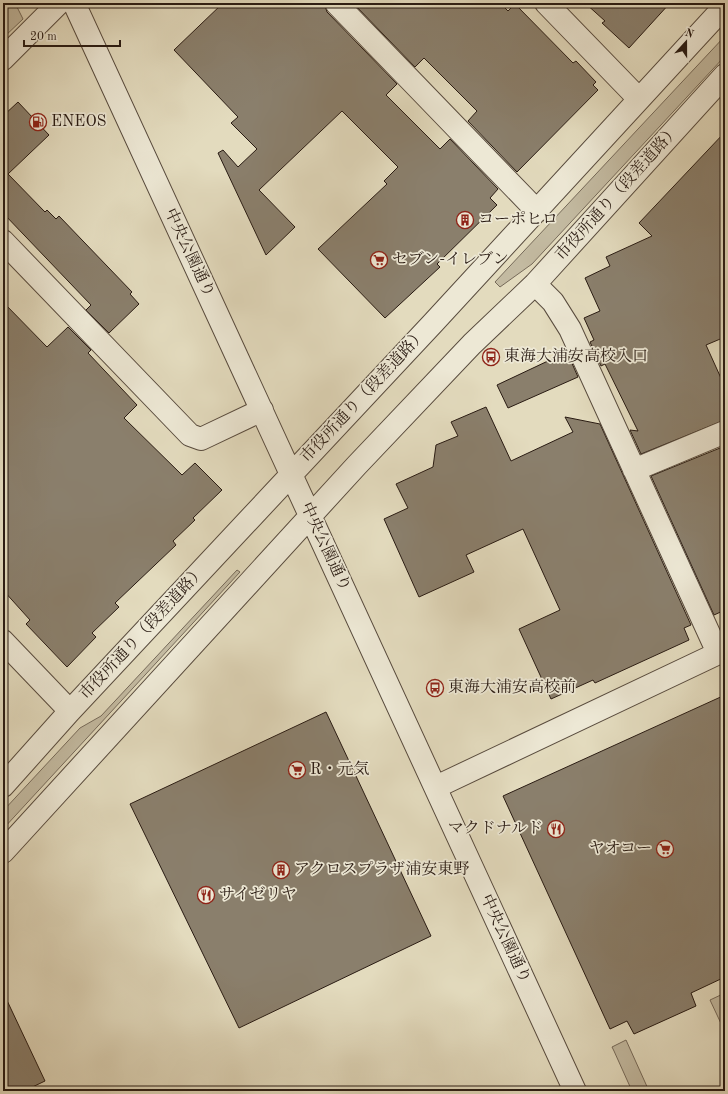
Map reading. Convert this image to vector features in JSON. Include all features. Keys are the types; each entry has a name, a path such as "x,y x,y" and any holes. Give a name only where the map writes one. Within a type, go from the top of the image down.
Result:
{"street":[{"path":"3,58 59,3"},
{"name":"中央公園通り","path":"74,3 575,1091"},
{"path":"336,3 537,211"},
{"path":"546,3 639,99"},
{"name":"市役所通り（段差道路）","path":"3,786 70,711 537,211 725,6"},
{"name":"市役所通り（段差道路）","path":"3,852 310,516 472,344 535,284 725,75"},
{"path":"3,241 190,436 201,439 262,410"},
{"path":"436,787 721,652 634,470 570,330 553,302 535,284"},
{"path":"634,470 725,432"},
{"path":"3,641 70,711"}],"shaded area":[{"path":"3,3 15,3 23,19 3,38"},
{"path":"725,36 725,56 532,264 500,287 495,282"},
{"path":"237,570 240,572 3,829 3,811 80,728 101,716"},
{"path":"725,993 725,1032 710,1000"},
{"path":"626,1040 649,1091 632,1091 612,1047"}],"building":[{"path":"223,3 324,3 327,12 397,84 386,95 440,149 450,139 498,189 490,198 497,205 437,264 440,267 385,318 318,249 387,184 384,181 398,167 342,111 259,190 295,227 266,255 218,153 223,150 238,167 257,149 231,123 238,117 174,50"},
{"path":"353,3 500,3 508,11 515,4 573,63 576,61 596,82 593,85 598,90 517,172 468,121 477,111 424,58 415,67"},
{"path":"585,3 670,3 629,48 602,23 605,21"},
{"path":"18,102 49,135 8,174 45,212 47,210 56,219 59,216 132,292 130,294 139,304 109,333 86,310 91,305 3,213 3,116"},
{"path":"725,132 725,337 706,345 725,387 725,420 641,454 630,430 638,431 605,364 601,366 590,342 594,340 584,318 600,311 585,278 610,266 606,257 652,236 639,223"},
{"path":"3,302 47,347 68,327 91,350 88,353 137,405 124,418 182,475 195,463 222,490 193,518 195,520 173,541 176,545 115,603 119,607 92,633 96,637 67,667 26,624 30,620 3,590"},
{"path":"567,352 578,377 508,408 497,385"},
{"path":"486,407 511,461 573,432 565,417 600,424 691,625 684,628 689,640 595,683 593,680 551,699 519,629 560,610 523,529 466,555 474,572 419,597 384,519 408,508 396,484 433,467 436,445 458,436 451,422"},
{"path":"725,446 725,610 714,615 651,476"},
{"path":"725,695 725,977 691,993 696,1006 634,1034 627,1021 610,1029 503,796"},
{"name":"アクロスプラザ浦安東野","path":"326,712 431,936 239,1028 130,804"},
{"path":"3,992 45,1081 24,1091 3,1091"}],"place":[{"name":"ENEOS","path":"38,122"},
{"name":"コーポヒロ","path":"465,220"},
{"name":"セブン-イレブン","path":"379,260"},
{"name":"東海大浦安高校入口","path":"491,357"},
{"name":"東海大浦安高校前","path":"435,688"},
{"name":"R・元気","path":"297,770"},
{"name":"マクドナルド","path":"556,829"},
{"name":"ヤオコー","path":"665,849"},
{"name":"アクロスプラザ浦安東野","path":"281,870"},
{"name":"サイゼリヤ","path":"206,895"}]}
